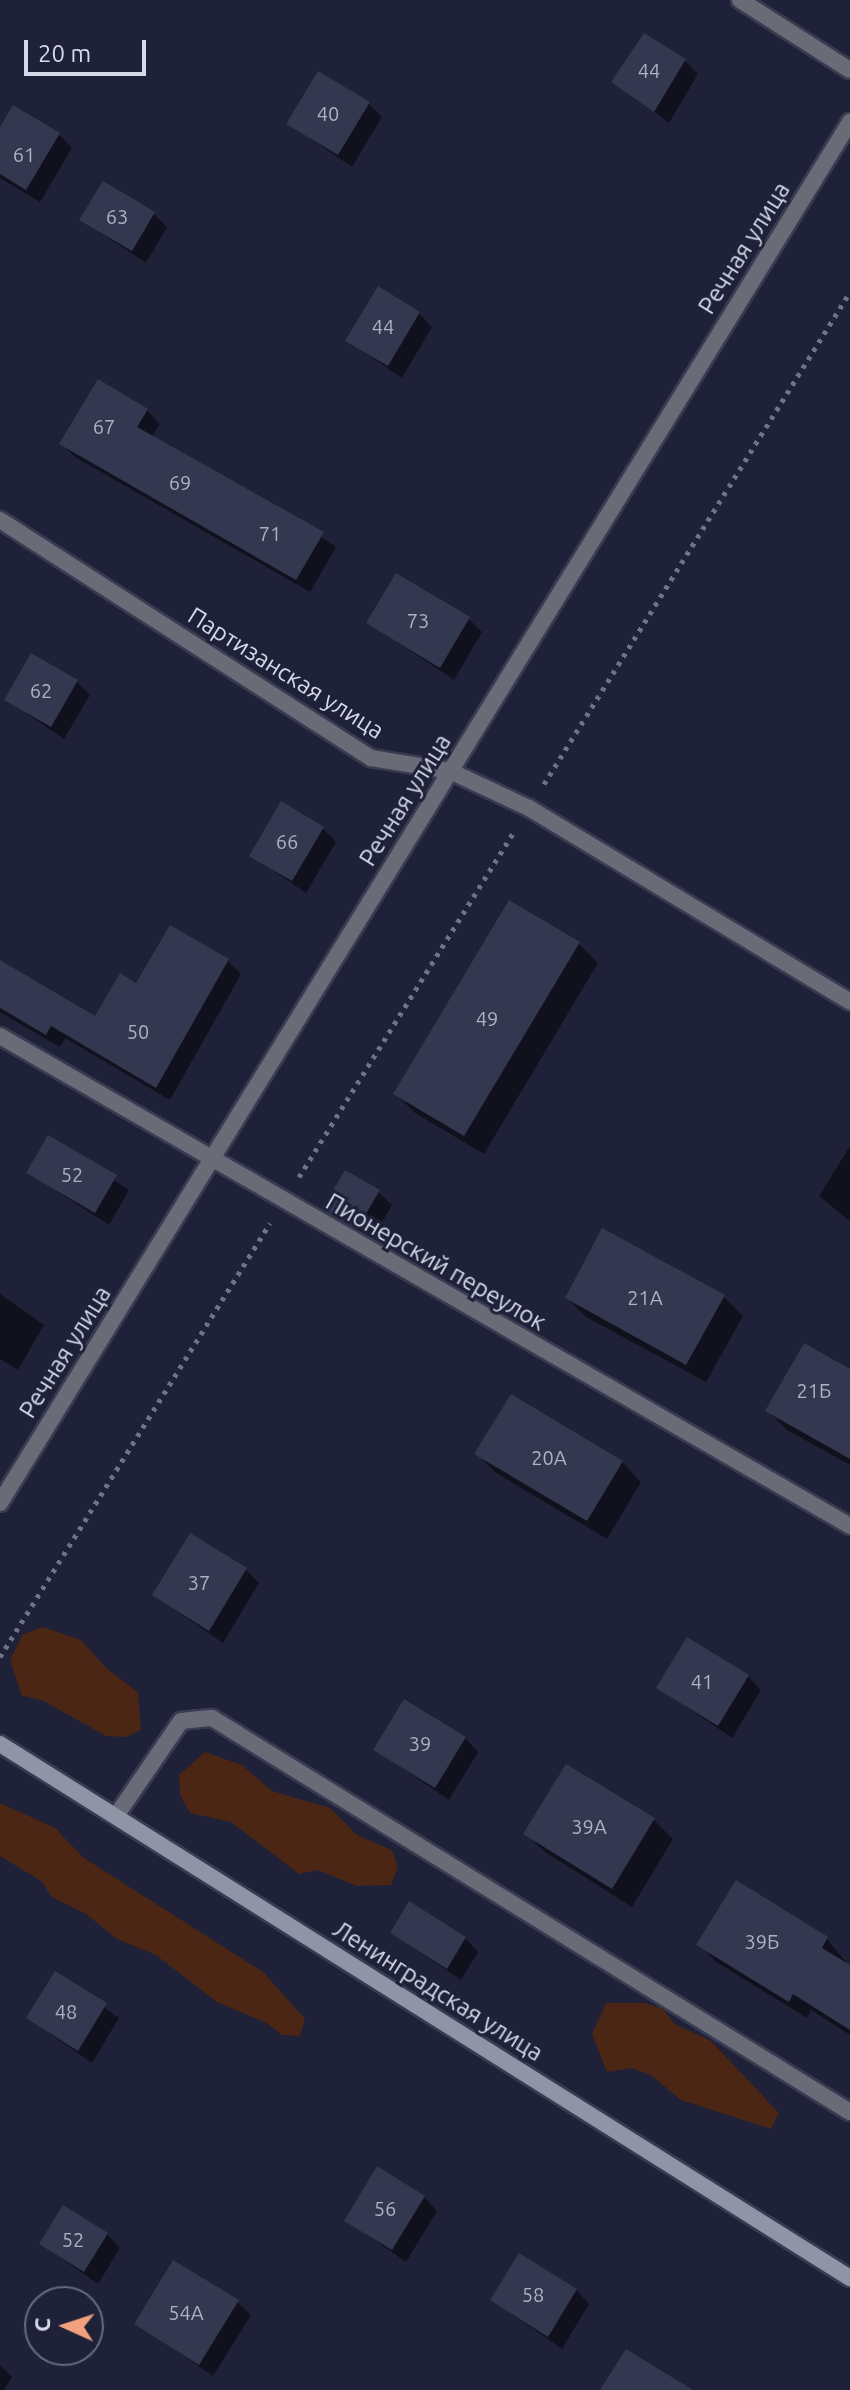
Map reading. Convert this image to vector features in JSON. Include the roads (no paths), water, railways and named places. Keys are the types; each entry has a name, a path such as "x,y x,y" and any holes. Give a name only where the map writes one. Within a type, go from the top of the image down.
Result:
{"street":[{"path":"740,0 850,70"},
{"name":"Речная улица","path":"0,1503 850,122"},
{"name":"Партизанская улица","path":"0,520 371,758 450,771 529,808 850,1002"},
{"name":"Пионерский переулок","path":"0,1036 283,1202 850,1526"},
{"path":"116,1816 181,1721 212,1718 850,2112"},
{"name":"Ленинградская улица","path":"0,1744 850,2278"}]}
